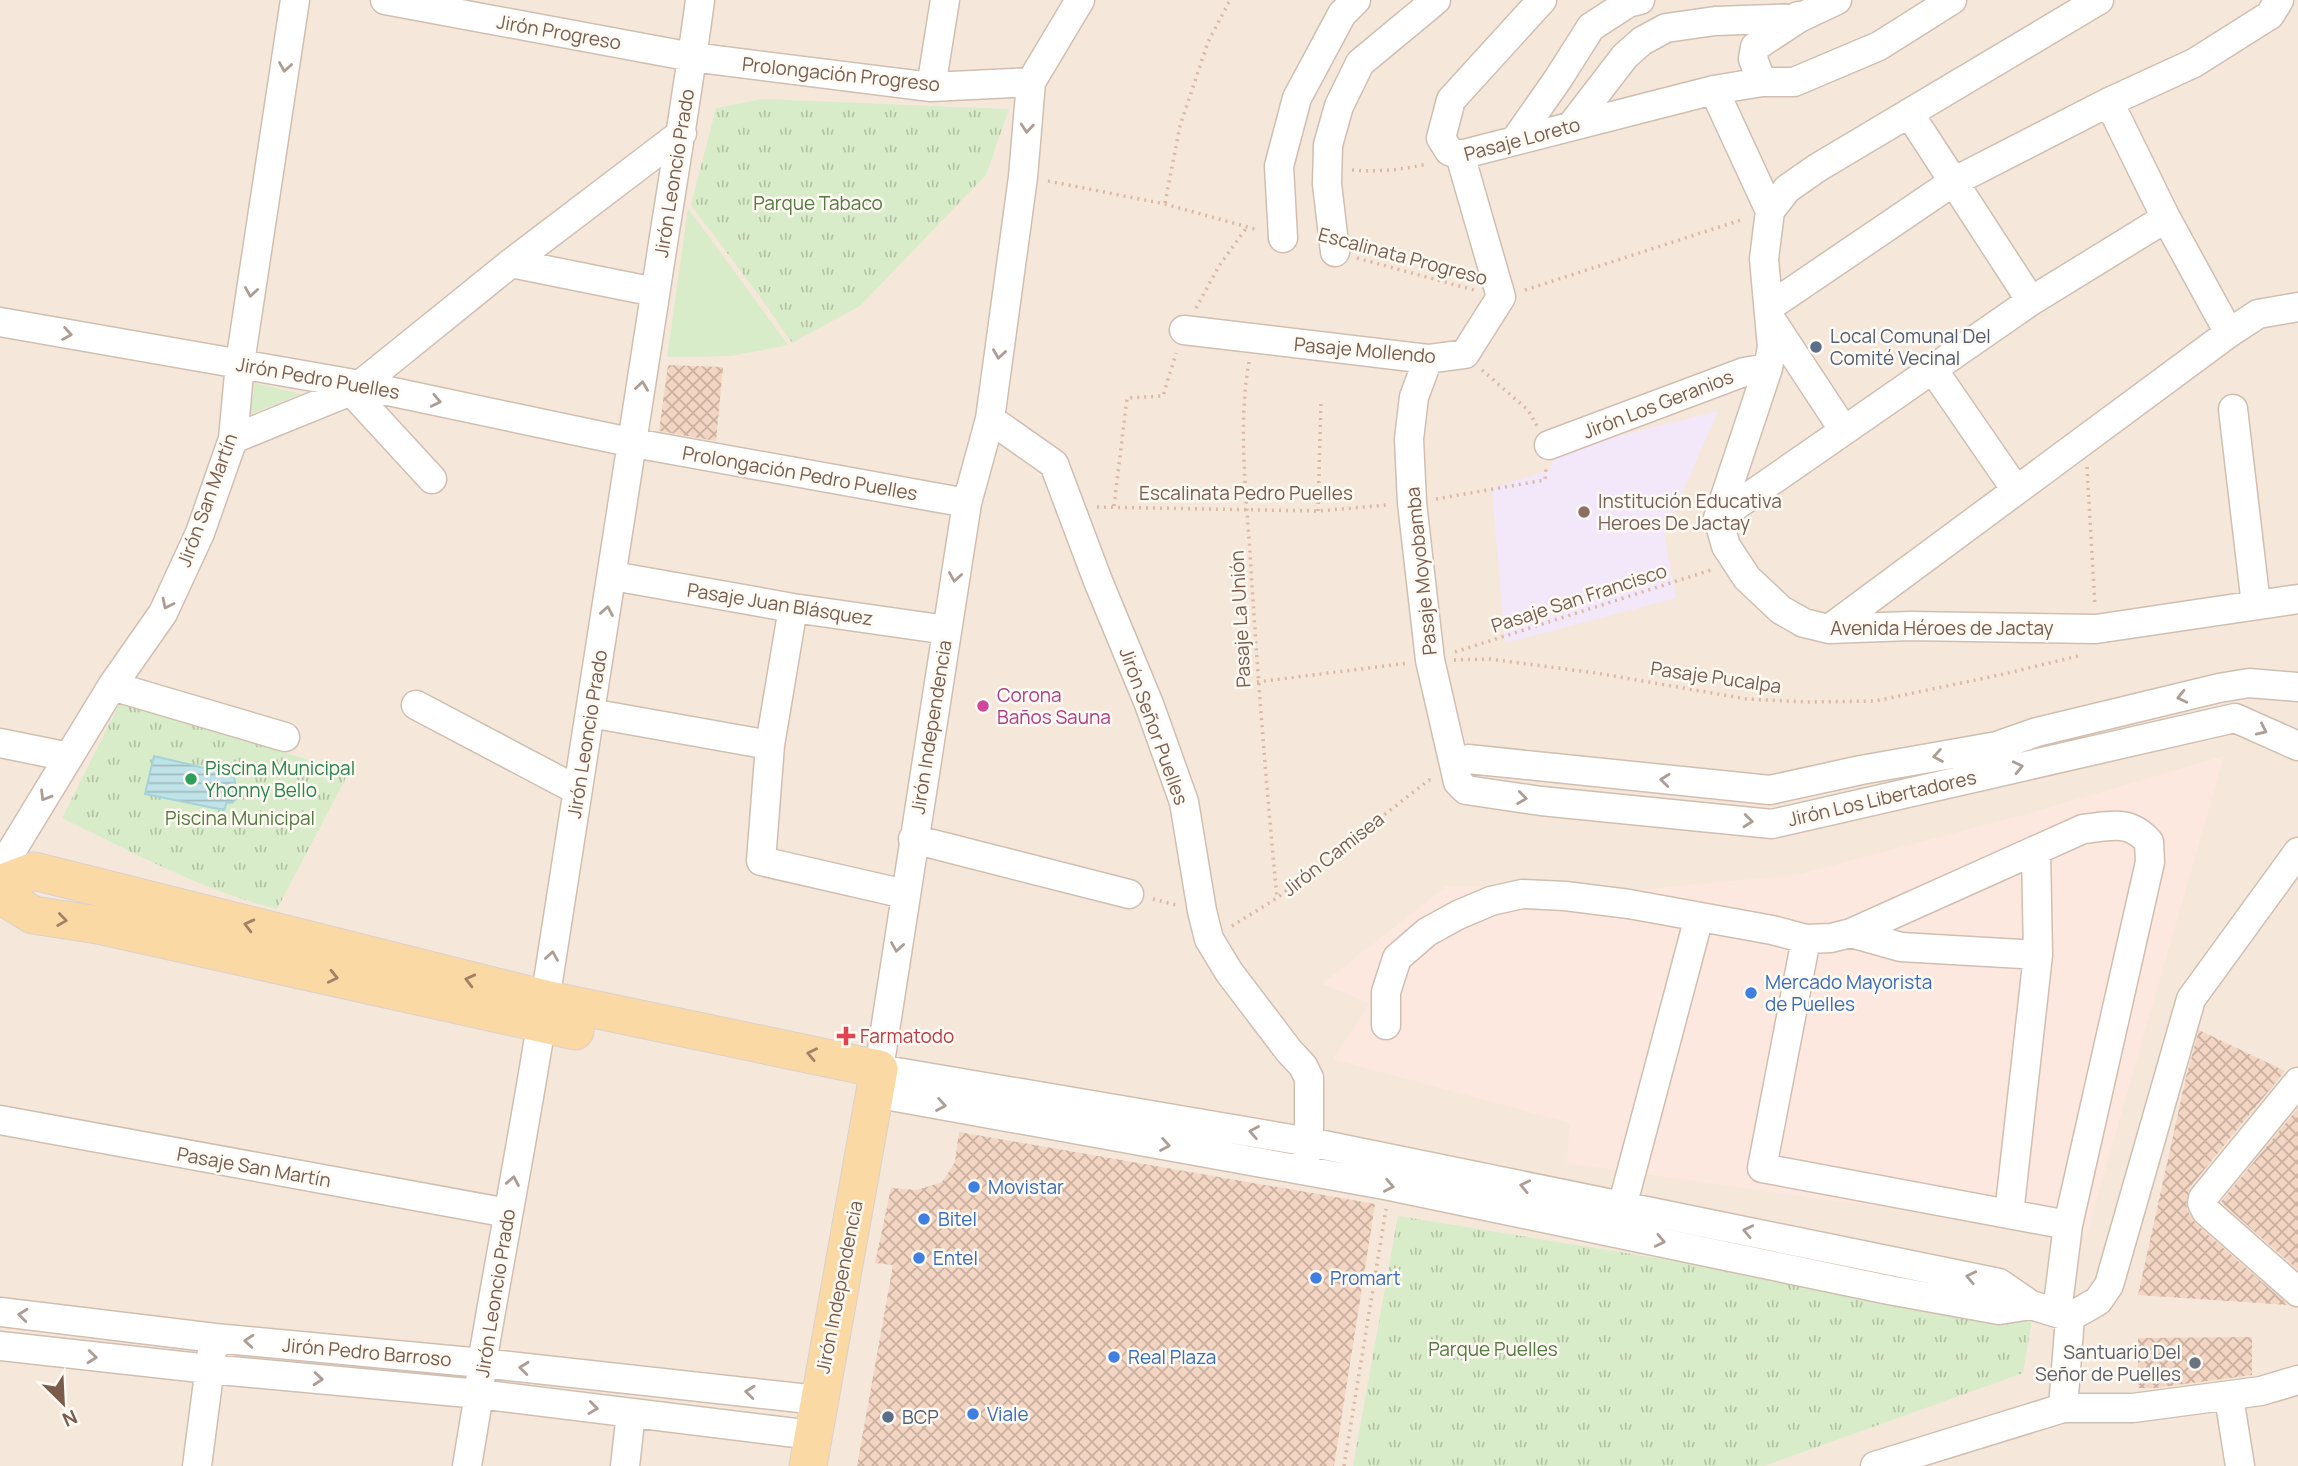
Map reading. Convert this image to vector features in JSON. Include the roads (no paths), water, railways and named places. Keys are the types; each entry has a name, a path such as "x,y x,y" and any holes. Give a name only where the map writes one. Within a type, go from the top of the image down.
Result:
{"main road":[{"path":"0,884 34,871 543,1011"},
{"path":"0,895 33,915 98,925 543,1011 876,1081"},
{"name":"Jirón Independencia","path":"813,1433 876,1081"}],"street":[{"name":"Jirón San Martín","path":"0,870 112,686 163,613 200,533 233,439 240,363 295,0"},
{"name":"Jirón Progreso","path":"385,0 692,57"},
{"name":"Jirón Leoncio Prado","path":"467,1466 613,576 700,0"},
{"path":"931,87 944,0"},
{"name":"Jirón Independencia","path":"876,1081 967,503 990,419 1023,177 1031,82 1080,0"},
{"path":"1066,24 1087,0"},
{"path":"1283,238 1279,166 1297,98 1342,15 1356,0"},
{"path":"1335,252 1327,184 1328,145 1339,106 1360,63 1436,0"},
{"path":"1460,155 1448,151 1441,138 1451,100 1542,0"},
{"path":"1516,139 1591,26 1628,3 1640,0"},
{"path":"1572,125 1625,56 1642,41 1666,28 1796,9 1837,0"},
{"name":"Pasaje Loreto","path":"1460,155 1714,90 1762,82 1794,82 1879,47 1952,0"},
{"path":"1718,518 1768,368 1772,347 1764,258 1770,211 1787,189 1817,168 2099,0"},
{"path":"1769,312 1952,182 2109,102 2194,63 2270,15 2279,0"},
{"path":"1762,82 1753,59 1755,47 1796,9"},
{"name":"Prolongación Progreso","path":"692,57 931,87 1031,82"},
{"path":"1714,90 1770,211"},
{"path":"2109,102 2165,218 2229,333"},
{"path":"1909,113 2031,301"},
{"path":"233,439 356,388 511,263 682,132"},
{"name":"Pasaje Mollendo","path":"1184,330 1428,359 1465,354 1501,297 1460,155"},
{"path":"1718,518 2031,301 2165,218"},
{"path":"511,263 655,292"},
{"path":"1829,629 2229,333 2258,314 2298,307"},
{"path":"1769,312 1843,429"},
{"name":"Jirón Pedro Puelles","path":"0,322 240,363 634,443"},
{"name":"Pasaje Moyobamba","path":"1428,359 1414,397 1409,439 1412,503 1430,660 1456,773"},
{"name":"Jirón Los Geranios","path":"1549,445 1744,372 1768,368"},
{"path":"1932,368 2016,490"},
{"path":"356,388 432,479"},
{"path":"2233,409 2256,605"},
{"name":"Jirón Señor Puelles","path":"990,419 1054,464 1149,704 1184,802 1209,939 1229,972 1310,1078 1309,1142 1303,1170"},
{"name":"Prolongación Pedro Puelles","path":"634,443 967,503"},
{"name":"Avenida Héroes de Jactay","path":"1718,518 1726,546 1747,579 1781,610 1804,623 1829,629 1910,626 2090,641 2256,605 2298,599"},
{"name":"Pasaje Juan Blásquez","path":"613,576 793,608 947,630"},
{"path":"793,608 770,745 761,861 905,894"},
{"name":"Jirón Los Libertadores","path":"2298,687 2249,683 2220,688 2036,732 1997,746 1861,770 1770,790 1468,759 1456,773 1466,790 1541,801 1772,824 2235,718 2298,746"},
{"path":"112,686 285,737"},
{"path":"415,705 577,790"},
{"path":"590,713 770,745"},
{"path":"0,743 69,757"},
{"path":"1386,1025 1386,992 1397,958 1427,932 1491,901 1522,894 1564,896 1629,904 1772,930 1806,939 1831,938 1851,933 2083,829 2116,825 2139,830 2150,842 2150,862 2068,1225 2053,1311 2063,1408"},
{"path":"913,839 1129,894"},
{"path":"2009,1214 2038,955 2036,850"},
{"path":"876,1081 1390,1186 1619,1219 1999,1283 2053,1311 2098,1301 2109,1285 2191,999 2298,852"},
{"path":"1619,1219 1699,917"},
{"path":"1851,933 1901,947 2038,955"},
{"path":"1806,939 1762,1168 2068,1225"},
{"path":"876,1081 1309,1142 1619,1219"},
{"path":"2298,1083 2203,1198 2202,1203 2206,1211 2298,1292"},
{"name":"Pasaje San Martín","path":"0,1120 508,1213"},
{"name":"Jirón Pedro Barroso","path":"0,1312 215,1338 482,1363 813,1433"},
{"path":"197,1466 208,1369 215,1338"},
{"path":"0,1346 208,1369 479,1394 813,1433"},
{"path":"1875,1466 2063,1408 2133,1408 2261,1391 2298,1380"},
{"path":"2229,1396 2239,1466"},
{"path":"625,1466 631,1413"}],"water":[{"name":"Piscina Municipal Yhonny Bello","path":"154,756 234,775 237,798 232,803 227,802 224,810 145,794"}],"place":[{"name":"Local Comunal Del Comité Vecinal","path":"1816,347"},
{"name":"Institución Educativa Heroes De Jactay","path":"1584,512"},
{"name":"Corona Baños Sauna","path":"983,706"},
{"name":"Piscina Municipal Yhonny Bello","path":"191,779"},
{"name":"Mercado Mayorista de Puelles","path":"1751,993"},
{"name":"Farmatodo","path":"846,1036"},
{"name":"Movistar","path":"974,1187"},
{"name":"Bitel","path":"924,1219"},
{"name":"Entel","path":"919,1258"},
{"name":"Promart","path":"1316,1278"},
{"name":"Real Plaza","path":"1114,1357"},
{"name":"Santuario Del Señor de Puelles","path":"2195,1363"},
{"name":"Viale","path":"973,1414"},
{"name":"BCP","path":"888,1417"}],"park label":[{"name":"Parque Tabaco","path":"818,203"},
{"name":"Piscina Municipal","path":"240,818"},
{"name":"Parque Puelles","path":"1493,1349"}]}
